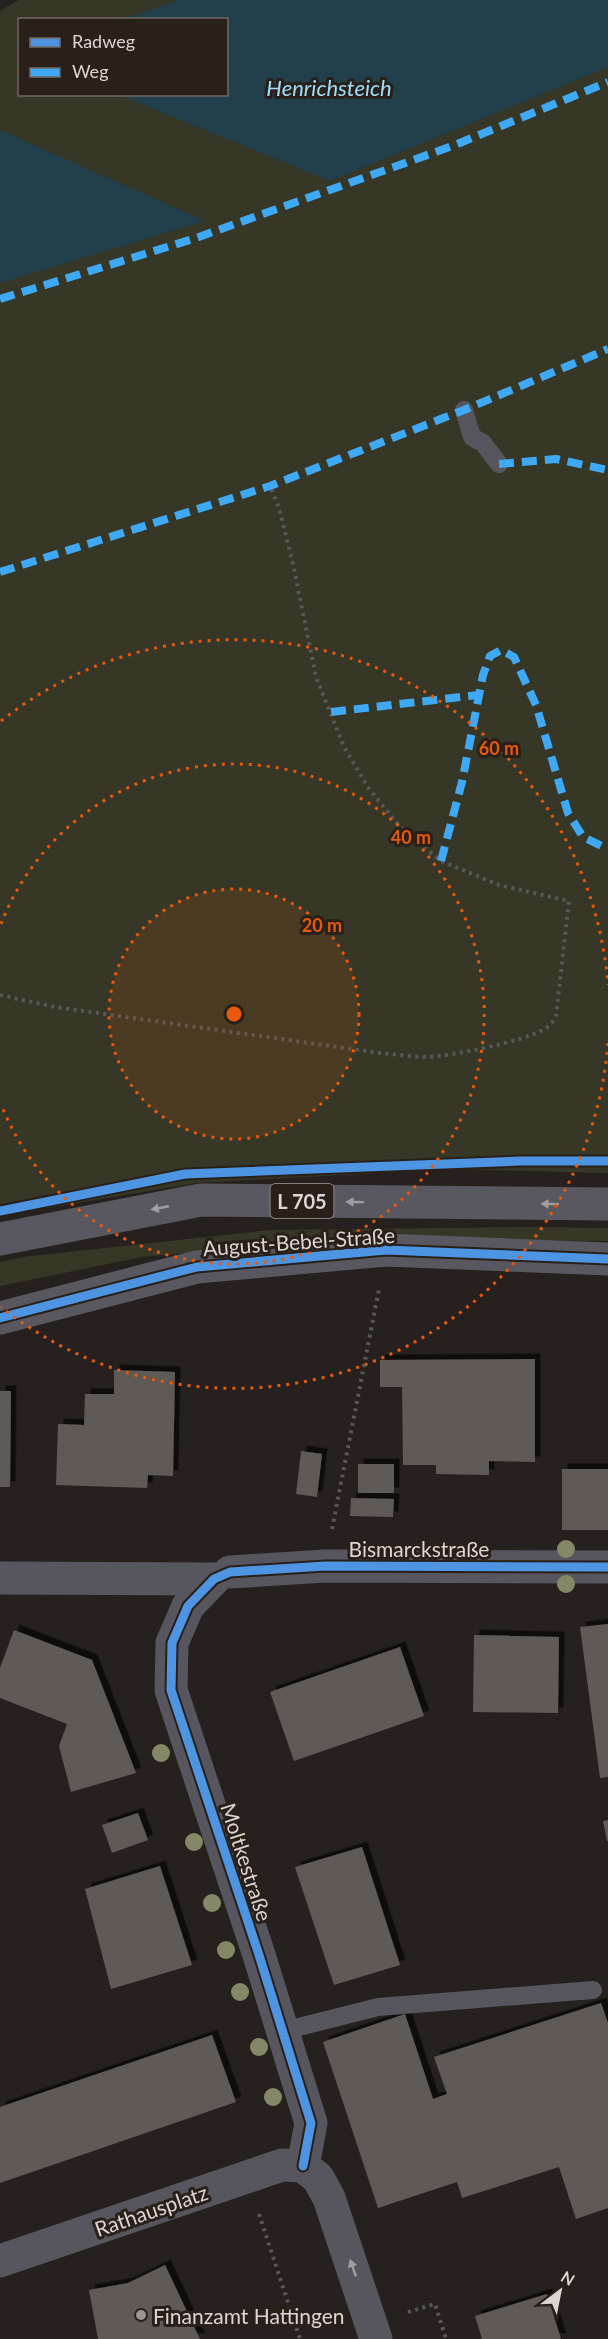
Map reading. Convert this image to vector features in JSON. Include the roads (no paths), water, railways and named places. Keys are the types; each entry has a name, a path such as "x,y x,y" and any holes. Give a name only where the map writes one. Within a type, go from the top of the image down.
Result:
{"main road":[{"name":"August-Bebel-Straße","path":"0,1239 201,1200 608,1204"},
{"name":"August-Bebel-Straße","path":"0,1318 197,1267 386,1250 608,1258"}],"street":[{"name":"Bismarckstraße","path":"0,1578 222,1576 325,1566 608,1567"},
{"name":"Moltkestraße","path":"222,1576 188,1606 172,1644 171,1690 311,2123 303,2166"},
{"name":"Rathausplatz","path":"0,2261 282,2165 303,2166"},
{"path":"303,2166 318,2178 329,2198 374,2331"}],"lane":[{"path":"464,410 472,437 483,443 499,464"},
{"path":"283,2031 378,2007 593,1989"}],"water":[{"name":"Henrichsteich","path":"180,0 608,0 608,67 330,181 121,96 228,96 228,18 126,18"},
{"path":"0,130 205,221 0,283"}],"place":[{"name":"Finanzamt Hattingen","path":"141,2315"}]}
